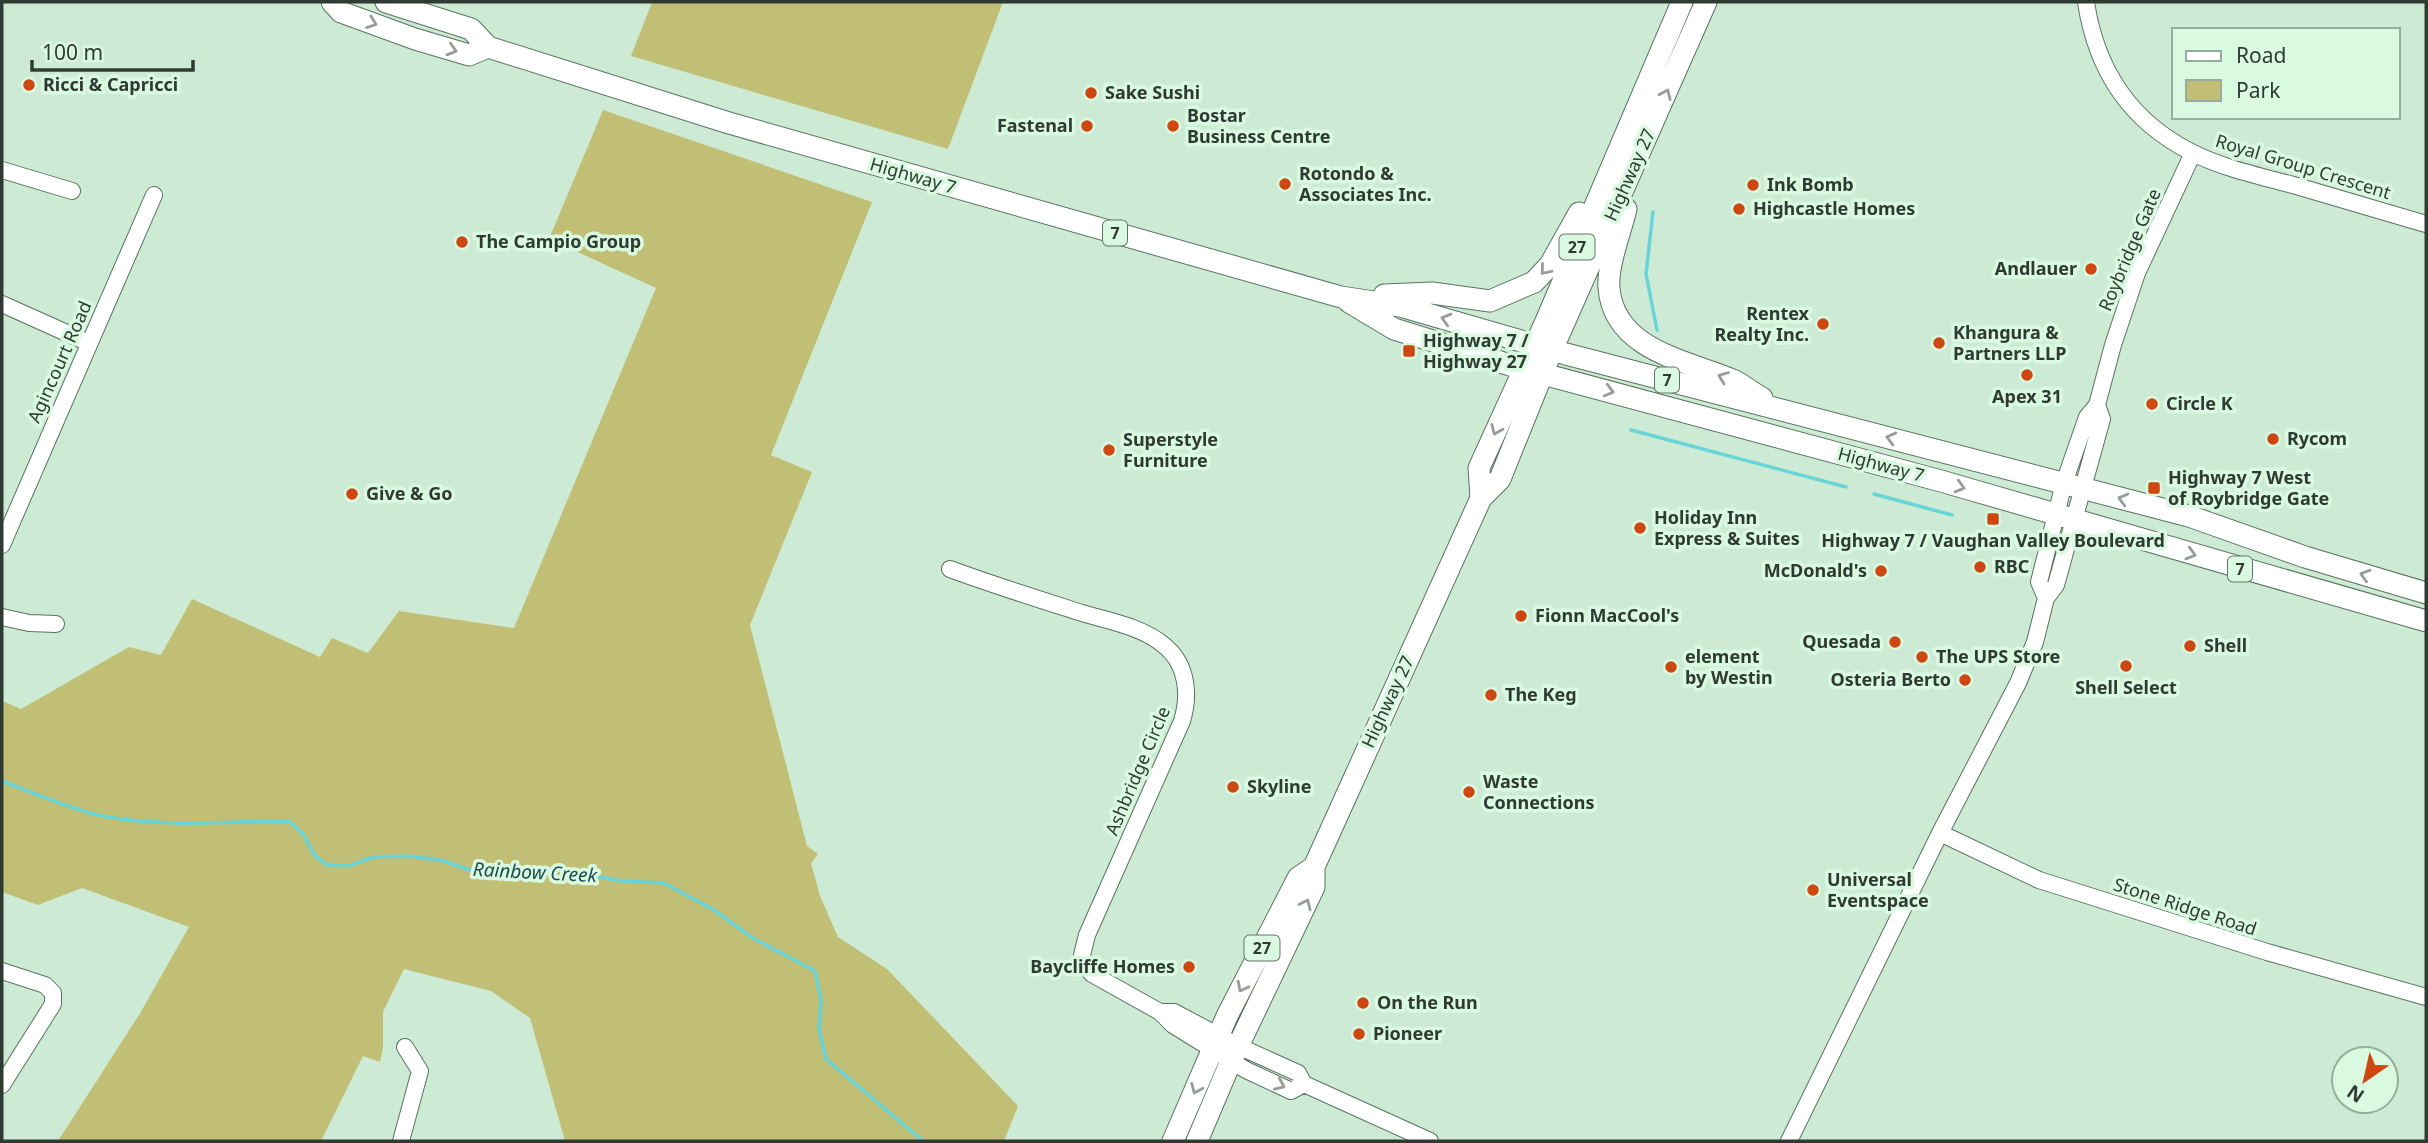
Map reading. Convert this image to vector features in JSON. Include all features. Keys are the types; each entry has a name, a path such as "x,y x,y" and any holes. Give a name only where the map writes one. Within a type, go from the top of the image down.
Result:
{"main road":[{"name":"Highway 7","path":"332,2 341,12 469,55 488,47"},
{"name":"Highway 7","path":"386,2 471,29 488,47 729,123 1341,298 1401,306 1543,348 2189,516 2305,557 2426,593"},
{"name":"Highway 27","path":"1197,1141 1225,1048 1227,1016 1298,878 1314,867 1481,498 1500,479 1534,370 1618,149 1682,2"},
{"name":"Highway 27","path":"1543,348 1639,156 1706,2"},
{"path":"1341,298 1432,293 1490,301 1534,282 1550,265 1618,149"},
{"path":"1639,156 1609,287 1615,308 1626,328 1641,342 1661,353 1737,382 1782,410"},
{"name":"Highway 7","path":"1341,298 1394,329 1510,365 1941,481 2426,621"},
{"name":"Highway 27","path":"1173,1141 1225,1048"}],"street":[{"name":"Royal Group Crescent","path":"2086,2 2090,27 2101,60 2122,96 2143,120 2193,153 2426,224"},
{"name":"Roybridge Gate","path":"1789,1141 1940,833 2018,683 2035,642 2046,598 2039,582 2074,485 2102,419 2097,405 2124,310 2137,274 2193,153"},
{"path":"2,170 72,191"},
{"name":"Agincourt Road","path":"2,545 154,195"},
{"path":"2,304 89,342"},
{"name":"Ashbridge Circle","path":"950,569 1145,634 1164,645 1181,667 1187,700 1182,721 1087,935 1082,955 1083,962 1092,974 1160,1012 1174,1012 1291,1091 1304,1084 1430,1141"},
{"path":"2,617 29,623 56,624"},
{"name":"Stone Ridge Road","path":"1940,833 2039,880 2267,953 2426,997"},
{"path":"2,971 45,985 53,993 53,1004 2,1085"},
{"path":"401,1141 419,1071 405,1047"}],"green space":[{"path":"652,2 1003,2 948,149 631,56"},
{"path":"603,110 872,202 771,455 812,472 750,625 807,846 818,854 811,863 820,896 838,937 887,969 1018,1106 1004,1141 565,1141 530,1018 491,991 404,969 383,1012 383,1048 380,1062 363,1056 321,1141 58,1141 139,1015 189,927 82,888 38,905 2,892 2,701 21,709 129,647 161,655 192,599 320,657 332,638 368,653 399,611 514,628 656,288 549,239"}],"waterway":[{"path":"1653,212 1646,274 1657,330"},
{"path":"1631,430 1846,487"},
{"path":"1874,494 1952,515"},
{"name":"Rainbow Creek","path":"2,781 79,810 126,820 172,823 289,821 304,835 314,855 327,865 351,865 373,857 408,856 440,860 476,872 561,870 622,881 664,883 714,910 751,937 815,971 821,1000 819,1029 826,1059 923,1141"}],"place":[{"name":"Ricci & Capricci","path":"29,85"},
{"name":"Sake Sushi","path":"1091,93"},
{"name":"Fastenal","path":"1087,126"},
{"name":"Bostar Business Centre","path":"1173,126"},
{"name":"Rotondo & Associates Inc.","path":"1285,184"},
{"name":"Ink Bomb","path":"1753,185"},
{"name":"Highcastle Homes","path":"1739,209"},
{"name":"The Campio Group","path":"462,242"},
{"name":"Andlauer","path":"2091,269"},
{"name":"Rentex Realty Inc.","path":"1823,324"},
{"name":"Khangura & Partners LLP","path":"1939,343"},
{"name":"Highway 7 / Highway 27","path":"1409,351"},
{"name":"Apex 31","path":"2027,375"},
{"name":"Circle K","path":"2152,404"},
{"name":"Rycom","path":"2273,439"},
{"name":"Superstyle Furniture","path":"1109,450"},
{"name":"Highway 7 West of Roybridge Gate","path":"2154,488"},
{"name":"Give & Go","path":"352,494"},
{"name":"Highway 7 / Vaughan Valley Boulevard","path":"1993,519"},
{"name":"Holiday Inn Express & Suites","path":"1640,528"},
{"name":"RBC","path":"1980,567"},
{"name":"McDonald's","path":"1881,571"},
{"name":"Fionn MacCool's","path":"1521,616"},
{"name":"Quesada","path":"1895,642"},
{"name":"Shell","path":"2190,646"},
{"name":"The UPS Store","path":"1922,657"},
{"name":"Shell Select","path":"2126,666"},
{"name":"element by Westin","path":"1671,667"},
{"name":"Osteria Berto","path":"1965,680"},
{"name":"The Keg","path":"1491,695"},
{"name":"Skyline","path":"1233,787"},
{"name":"Waste Connections","path":"1469,792"},
{"name":"Universal Eventspace","path":"1813,890"},
{"name":"Baycliffe Homes","path":"1189,967"},
{"name":"On the Run","path":"1363,1003"},
{"name":"Pioneer","path":"1359,1034"}]}
